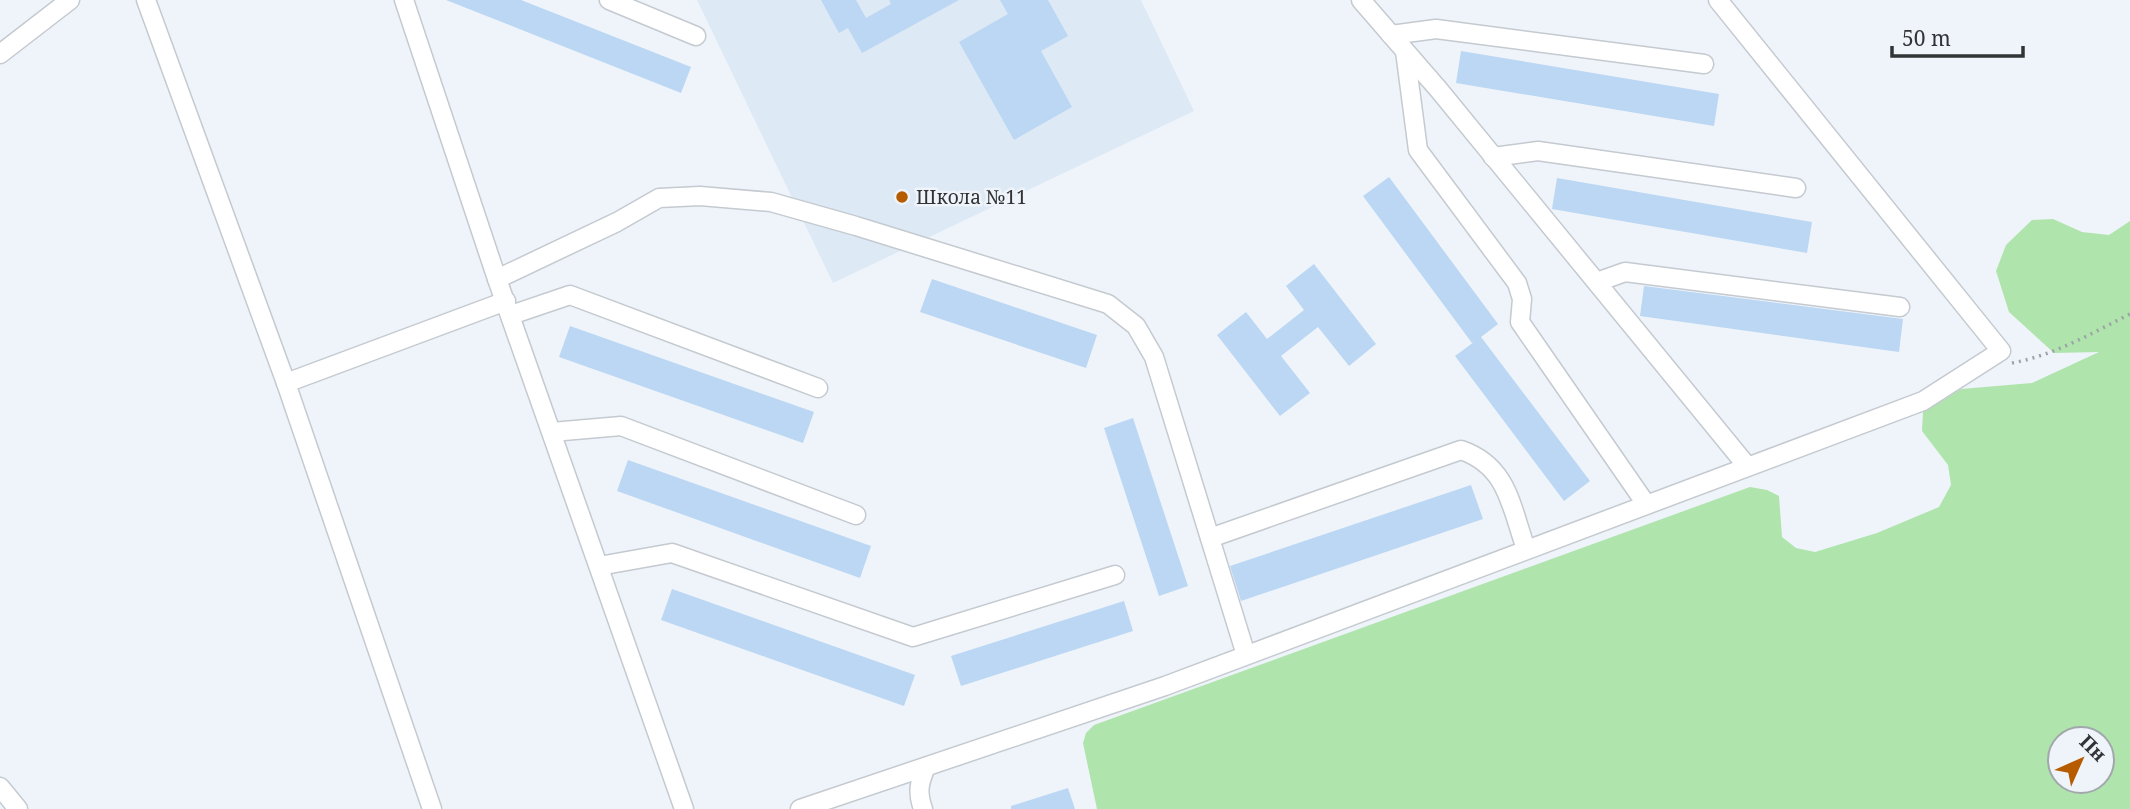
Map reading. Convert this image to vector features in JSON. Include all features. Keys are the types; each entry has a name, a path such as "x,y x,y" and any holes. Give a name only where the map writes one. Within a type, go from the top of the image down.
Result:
{"street":[{"path":"0,54 69,0"},
{"path":"146,0 286,383 432,809"},
{"path":"404,0 496,279 684,809"},
{"path":"609,0 696,36"},
{"path":"1361,0 1747,466"},
{"path":"800,809 1165,686 1923,401 2001,351 1718,0"},
{"path":"1391,35 1436,29 1704,64"},
{"path":"1405,51 1418,150 1517,282 1522,299 1520,322 1646,504"},
{"path":"1493,157 1538,151 1796,188"},
{"path":"496,279 606,227 659,198 700,196 771,202 1108,304 1136,326 1154,357 1246,655"},
{"path":"1597,282 1625,272 1900,307"},
{"path":"286,383 508,308 570,295 817,388"},
{"path":"552,432 621,426 856,515"},
{"path":"1210,538 1461,450 1486,462 1502,479 1526,550"},
{"path":"599,566 672,553 913,637 1115,575"},
{"path":"923,809 919,785 926,767"},
{"path":"0,787 18,809"}],"path":[{"path":"2005,365 2032,360 2130,314"}],"shaded area":[{"name":"Школа №11","path":"697,0 1141,0 1194,111 833,283"}],"green space":[{"path":"2053,219 2082,232 2109,235 2130,221 2130,809 1097,809 1083,743 1086,733 1094,725 1750,487 1767,490 1779,496 1782,537 1796,548 1815,552 1877,533 1939,507 1951,485 1948,465 1922,431 1923,412 1961,389 2032,383 2099,352 2054,353 2009,312 1996,271 2006,245 2032,220"}],"building":[{"path":"446,0 521,0 691,67 681,93"},
{"path":"821,0 856,0 866,18 891,4 889,0 959,0 862,53 848,28 839,33"},
{"path":"1000,0 1048,0 1068,36 1041,51 1072,107 1014,140 959,42 1008,14"},
{"path":"1461,51 1719,94 1714,126 1456,83"},
{"path":"1389,177 1498,324 1481,337 1590,481 1564,501 1455,356 1474,342 1472,343 1363,196"},
{"path":"1557,178 1812,222 1807,253 1552,209"},
{"path":"1314,264 1376,344 1349,366 1318,327 1281,356 1310,393 1280,416 1217,335 1246,312 1267,339 1304,310 1286,286"},
{"path":"932,279 1097,335 1086,368 920,312"},
{"path":"1644,286 1903,319 1899,352 1640,316"},
{"path":"570,326 814,412 803,443 559,357"},
{"path":"1133,418 1188,586 1159,596 1104,428"},
{"path":"628,460 871,546 860,578 617,491"},
{"path":"1471,485 1483,519 1241,601 1230,566"},
{"path":"672,589 915,675 904,706 661,620"},
{"path":"1124,601 1133,631 961,686 951,656"},
{"path":"1068,788 1075,809 1011,809 1011,806"}],"place":[{"name":"Школа №11","path":"902,197"}]}
